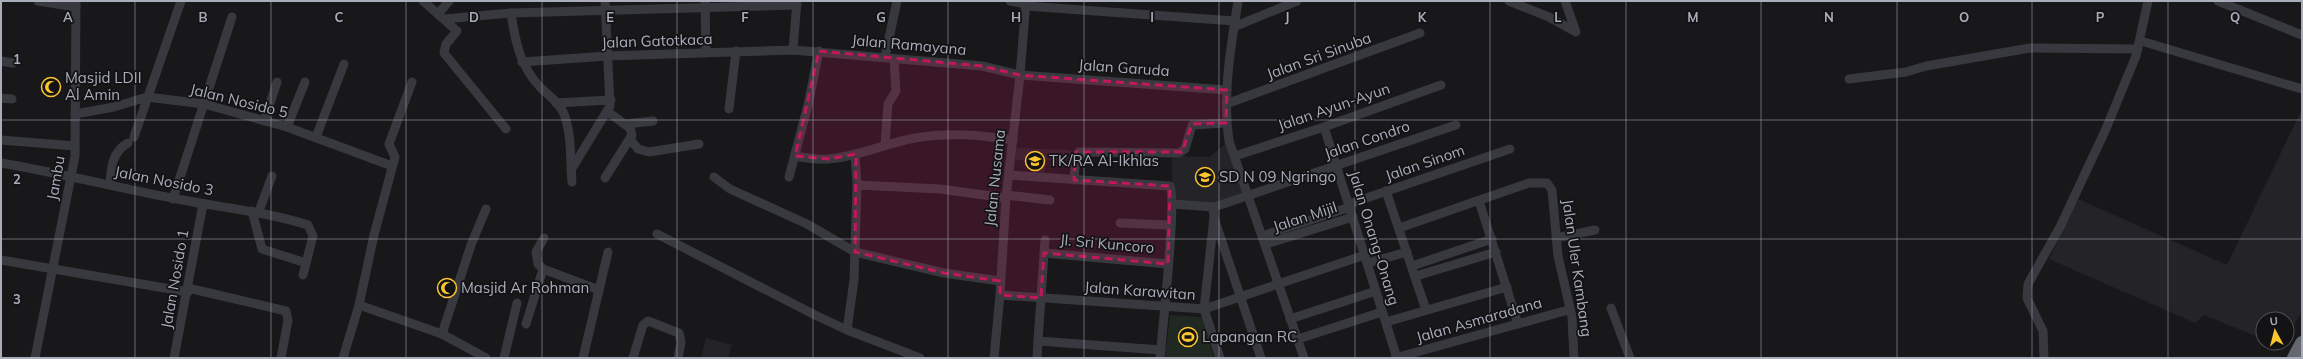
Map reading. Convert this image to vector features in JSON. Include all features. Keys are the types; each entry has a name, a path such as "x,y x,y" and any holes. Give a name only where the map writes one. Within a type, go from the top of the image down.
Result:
{"highway":[{"path":"2294,358 2302,343"}],"street":[{"path":"38,1 76,4"},
{"path":"110,185 114,157 120,147 131,140 181,1"},
{"path":"423,1 457,31"},
{"path":"441,17 449,1"},
{"path":"571,170 608,112 611,100 607,56 605,1"},
{"path":"885,146 888,104 896,91 889,58 897,1"},
{"path":"1010,1 1026,4 1235,23 1297,1"},
{"path":"1238,1 1226,104 1226,123 1229,141 1247,197 1264,240 1304,358"},
{"path":"1509,1 1549,17 1576,32 1565,1"},
{"path":"2044,358 2043,331 2026,298 2028,284 2090,164 2139,45 2148,1"},
{"path":"2218,1 2302,35"},
{"path":"441,17 472,17 511,13 605,11 705,5 798,2 793,50"},
{"name":"Jambu","path":"35,358 72,175 75,146 76,4"},
{"name":"Jalan Nusama","path":"994,358 1000,295 1006,196 1020,75 1026,4"},
{"path":"705,5 706,53"},
{"path":"511,13 515,42 522,62 539,86 564,113 567,123 572,182"},
{"path":"173,198 232,17"},
{"path":"472,17 446,44 444,53 506,129"},
{"name":"Jalan Sri Sinuba","path":"1226,104 1420,33"},
{"path":"1849,78 1900,74 1926,66 2030,48 2139,45 2302,89"},
{"name":"Jalan Ramayana","path":"793,50 982,66 1020,75"},
{"name":"Jalan Gatotkaca","path":"522,62 607,56 793,50"},
{"path":"729,109 736,51"},
{"path":"789,178 819,51"},
{"path":"1,61 13,63"},
{"path":"316,137 344,64"},
{"name":"Jalan Garuda","path":"1020,75 1227,90"},
{"path":"264,121 277,82"},
{"path":"287,127 305,82"},
{"path":"343,358 359,305 374,235 395,158 389,144 412,82"},
{"name":"Jalan Ayun-Ayun","path":"1235,156 1324,127 1441,85"},
{"name":"Jalan Nosido 5","path":"75,114 114,108 147,97 204,104 287,127 392,166"},
{"path":"1,98 12,99"},
{"path":"556,103 611,100"},
{"path":"605,178 630,139 632,132 625,124 608,112"},
{"path":"625,124 653,121"},
{"path":"1074,180 1076,157 1079,152 1179,153 1185,149 1192,125 1226,123"},
{"name":"Jalan Condro","path":"1172,204 1213,207 1247,197 1456,125"},
{"name":"Jalan Onang-Onang","path":"1324,127 1367,259 1397,358"},
{"path":"795,156 828,159 856,154 916,138 948,134 971,134 1013,140"},
{"path":"630,139 638,149 649,152 699,144"},
{"path":"1,140 75,146"},
{"name":"Jalan Sinom","path":"1264,240 1386,191 1510,149"},
{"path":"846,330 852,304 855,252 857,185 856,154"},
{"name":"Jalan Nosido 3","path":"1,163 72,175 110,185 203,204 255,211 308,225 311,228 313,236 306,263"},
{"path":"1009,175 1170,186 1172,204 1161,354 1038,341"},
{"path":"272,176 255,211 262,248 306,263 303,275"},
{"path":"714,177 730,189 807,224 855,252 944,274 1000,281"},
{"name":"Jalan Uler Kambang","path":"1479,201 1530,183 1547,183 1552,190 1560,266 1572,317 1574,358"},
{"path":"857,185 940,189 1050,200"},
{"path":"1386,191 1416,276 1426,310"},
{"path":"1399,228 1479,201 1518,324"},
{"name":"Jalan Nosido 1","path":"174,358 203,204"},
{"path":"1213,207 1214,217 1239,297 1261,358"},
{"path":"442,334 471,245 486,209"},
{"path":"1214,217 1204,309 1220,358"},
{"name":"Jalan Mijil","path":"1264,240 1353,217"},
{"path":"1120,222 1170,225"},
{"path":"1556,238 1595,230"},
{"path":"657,234 846,330 920,358"},
{"path":"544,238 536,252 538,264 543,269 599,290"},
{"path":"1412,266 1492,239"},
{"path":"1037,358 1045,240"},
{"path":"583,358 608,252"},
{"name":"Jalan Karawitan","path":"1000,295 1204,309 1279,284 1367,259 1407,252"},
{"path":"1416,276 1496,252"},
{"name":"Jl. Sri Kuncoro","path":"1044,253 1168,264"},
{"path":"1,260 52,270 188,290 286,311 288,320 281,358"},
{"path":"526,324 543,269"},
{"path":"1386,322 1506,288"},
{"path":"1290,318 1376,291"},
{"path":"504,358 517,303"},
{"path":"359,305 442,334 486,358"},
{"path":"1611,308 1630,358"},
{"name":"Jalan Asmaradana","path":"1397,358 1568,310"},
{"path":"1298,339 1382,312"},
{"path":"634,358 643,325 648,321 679,333 681,342 678,358"}],"highlighted area":[{"path":"819,51 982,66 1020,75 1227,90 1226,123 1192,124 1182,152 1076,152 1074,180 1170,186 1168,264 1044,253 1041,298 1000,295 1000,281 944,273 855,252 856,154 829,159 795,156"}],"shaded area":[{"path":"2301,111 2302,311 2295,324 2295,311 2255,311 2255,336 2204,315 2195,323 2049,259 2078,199 2227,265"},
{"name":"SD N 09 Ngringo","path":"1226,143 1243,193 1210,204 1176,201 1175,191 1172,184 1172,156 1210,157"},
{"name":"TK/RA Al-Ikhlas","path":"1016,148 1071,150 1072,159 1046,160 1045,173 1033,172 1033,161 1015,160"},
{"name":"Lapangan RC","path":"1170,315 1203,317 1214,358 1165,358"},
{"path":"706,338 732,345 728,358 701,358"}],"place":[{"name":"Masjid LDII Al Amin","path":"51,87"},
{"name":"TK/RA Al-Ikhlas","path":"1035,161"},
{"name":"SD N 09 Ngringo","path":"1205,177"},
{"name":"Masjid Ar Rohman","path":"447,288"},
{"name":"Lapangan RC","path":"1188,337"}]}
